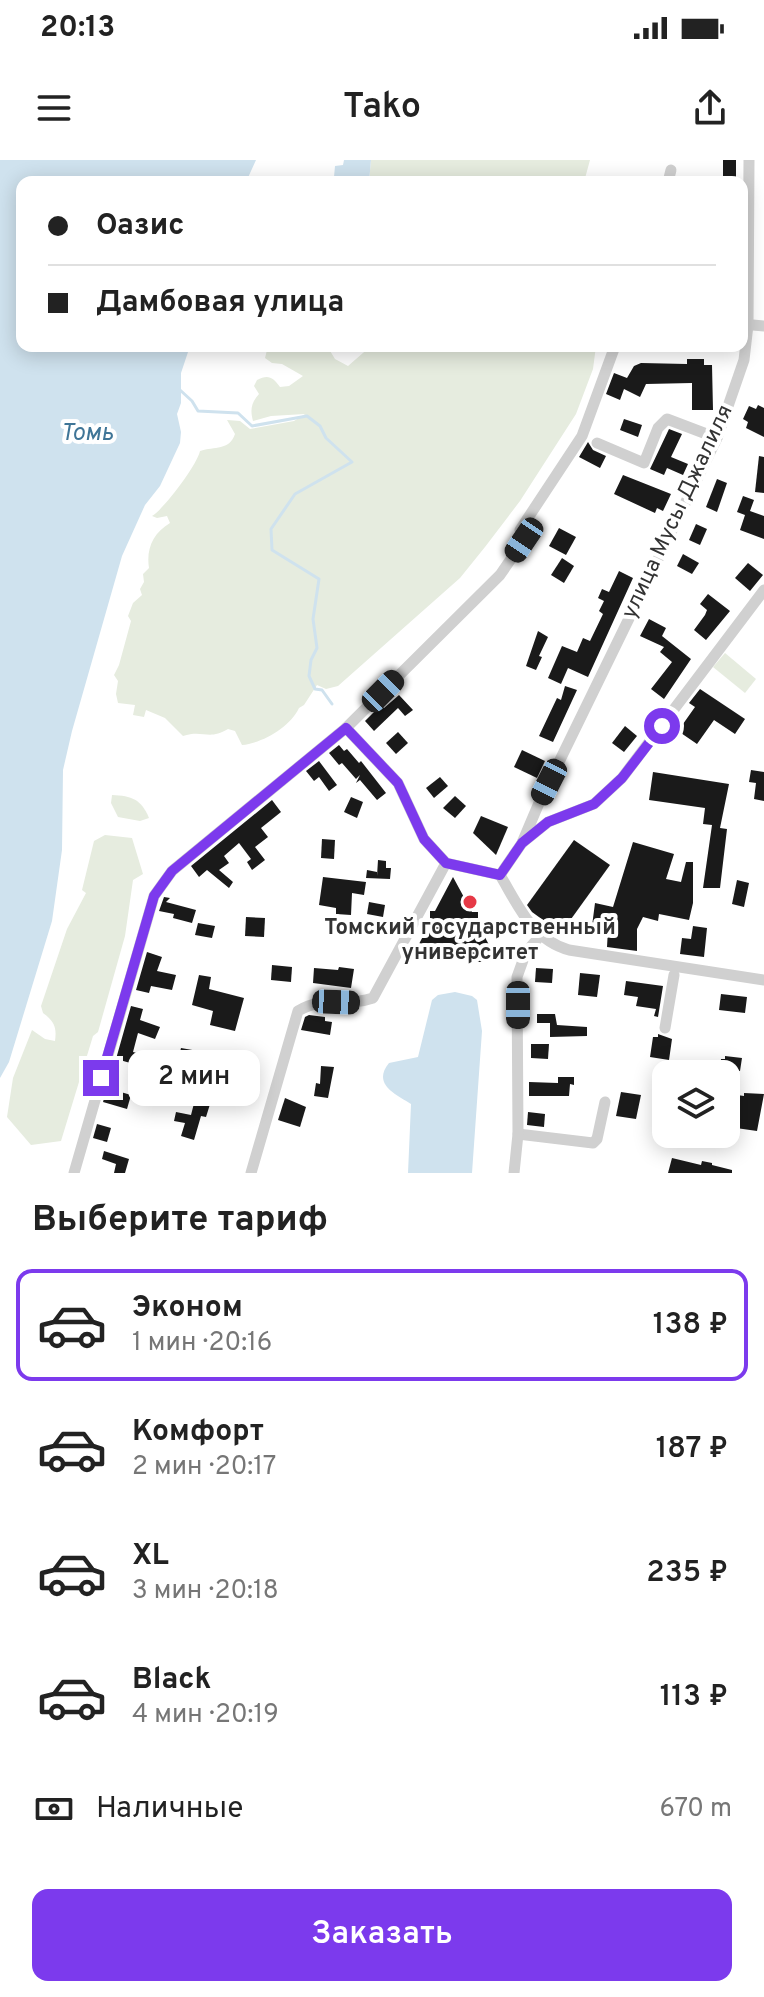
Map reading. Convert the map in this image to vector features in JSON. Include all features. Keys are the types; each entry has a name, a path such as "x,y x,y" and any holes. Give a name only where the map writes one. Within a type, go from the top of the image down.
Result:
{"street":[{"name":"улица Мусы Джалиля","path":"748,201 749,160"},
{"path":"74,1173 154,896 172,871 346,728 500,575 582,436 613,352"},
{"name":"улица Мусы Джалиля","path":"522,843 717,438 744,352"},
{"path":"597,443 644,463 658,428 667,419 717,438"},
{"path":"500,875 522,843 548,822 594,804 622,778 764,590"},
{"path":"346,728 398,783 424,839 446,863 500,875 531,925 553,945 764,980"},
{"path":"251,1173 298,1011 313,1002 359,1003 373,998 446,863"},
{"path":"514,1173 518,1134 517,977 526,952 540,936"},
{"path":"665,1028 674,975"},
{"path":"518,1134 593,1143 597,1139 605,1102"}],"shaded area":[{"path":"371,160 590,160 586,176 370,176"},
{"path":"266,352 331,352 335,359 348,366 364,352 595,352 593,369 576,414 520,501 460,578 338,686 326,689 317,685 283,728 258,741 242,745 235,731 228,729 210,735 183,736 165,718 146,710 144,717 133,715 135,705 118,703 118,681 114,675 131,621 128,616 133,603 142,595 140,589 144,582 143,574 149,568 152,542 170,523 167,516 152,516 179,486 200,451 229,443 235,434 227,420 240,421 250,429 294,421 305,414 271,416 253,421 252,407 259,394 254,386 257,380 270,378 280,387 289,386 303,376 265,358"},
{"path":"725,653 756,679 745,693 713,667"},
{"path":"112,795 135,800 149,818 140,821 118,817 111,803"},
{"path":"105,835 132,838 143,874 133,880 125,936 98,1032 93,1036 61,1141 31,1145 7,1117 13,1078 32,1030 45,1039 55,1041 54,1025 41,1006 67,929 86,893 82,890 94,841"}],"water":[{"name":"Томь","path":"0,160 256,160 249,176 16,176 16,352 188,352 181,373 181,403 177,414 180,443 160,486 145,505 122,556 72,731 63,770 62,850 52,921 9,1062 0,1078"},
{"path":"344,160 371,160 370,176 334,176 335,166 343,165"},
{"path":"455,992 477,1000 482,1031 472,1173 408,1173 411,1104 384,1083 384,1070 389,1063 418,1057 432,1000 438,995"}],"building":[{"path":"723,160 736,160 736,176 723,176"},
{"path":"687,359 704,359 704,365 712,365 713,410 692,410 692,383 646,384 640,397 624,389 620,400 606,394 614,373 627,378 634,366 641,363 687,364"},
{"path":"758,405 764,408 764,437 746,428 748,422 743,419 749,406 756,409"},
{"path":"624,419 642,425 638,437 620,430"},
{"path":"669,429 682,434 671,457 688,464 683,475 667,468 664,475 650,469"},
{"path":"588,442 593,450 606,456 600,468 579,457"},
{"path":"759,456 764,457 764,493 755,492"},
{"path":"623,475 671,494 663,511 657,508 655,513 614,494"},
{"path":"717,479 727,483 717,512 706,507"},
{"path":"743,496 754,500 750,511 764,516 764,539 740,530 745,515 737,512"},
{"path":"696,524 707,529 700,545 689,540"},
{"path":"559,528 576,537 566,555 549,546"},
{"path":"683,554 699,563 692,574 677,566"},
{"path":"562,558 574,566 564,583 551,575"},
{"path":"748,563 763,575 750,591 735,578"},
{"path":"619,571 633,578 588,677 568,668 561,684 548,678 562,646 577,652 583,638 590,641 603,614 599,611 604,601 598,598 602,589 609,592"},
{"path":"708,594 730,611 706,640 694,630 707,610 700,604"},
{"path":"649,619 666,628 662,636 691,659 664,699 651,689 672,662 660,652 664,647 640,636"},
{"path":"538,631 548,637 536,670 526,666"},
{"path":"565,686 577,690 553,742 539,736 557,698 561,700"},
{"path":"700,689 745,719 735,734 714,720 697,744 678,731 695,707 689,703"},
{"path":"399,695 413,710 405,716 398,708 374,731 365,721 381,705 384,708"},
{"path":"625,726 637,736 624,752 612,743"},
{"path":"398,732 408,743 396,754 386,743"},
{"path":"339,745 359,763 361,761 386,793 377,800 360,780 356,783 360,775 356,779 329,753"},
{"path":"522,750 545,761 537,778 514,767"},
{"path":"319,761 337,785 329,791 319,777 314,781 306,771"},
{"path":"751,770 764,772 764,801 754,799 756,783 749,782"},
{"path":"653,772 729,784 720,828 727,829 720,888 703,888 712,825 703,824 705,808 649,800"},
{"path":"440,777 448,786 434,798 426,788"},
{"path":"455,796 466,806 455,818 443,808"},
{"path":"351,797 363,802 357,818 344,812"},
{"path":"272,800 281,812 261,828 268,837 255,847 265,860 252,870 247,862 251,859 239,843 224,856 229,863 219,870 233,882 229,888 207,870 199,877 191,866"},
{"path":"481,816 508,827 496,855 473,833"},
{"path":"322,839 335,840 334,859 321,858"},
{"path":"574,840 610,865 561,933 527,905"},
{"path":"633,842 674,854 666,879 681,882 686,862 693,862 693,903 689,920 659,914 658,921 643,917 637,929 637,951 607,947 608,929 592,926 595,903 613,907"},
{"path":"378,860 386,861 386,868 391,868 390,879 366,878 367,870 377,872 377,876"},
{"path":"323,877 366,882 364,895 352,893 351,915 336,914 336,908 319,905"},
{"path":"453,877 472,912 478,912 478,924 498,962 465,962 459,945 450,945 443,961 410,961 430,923 430,911 435,911"},
{"path":"737,880 749,883 744,907 732,904"},
{"path":"164,897 170,898 166,902 196,910 192,923 159,911"},
{"path":"369,902 385,905 383,917 367,914"},
{"path":"246,917 265,918 264,937 245,936"},
{"path":"198,923 215,926 212,938 195,935"},
{"path":"693,926 707,928 704,957 680,954 682,938 691,939"},
{"path":"147,952 162,957 157,971 176,975 172,990 151,986 149,993 136,990"},
{"path":"272,965 292,967 291,982 271,980"},
{"path":"339,967 354,969 351,988 313,983 314,968 338,970"},
{"path":"536,968 553,969 552,983 535,982"},
{"path":"580,973 600,975 597,997 578,995"},
{"path":"199,975 211,977 209,989 244,998 235,1031 210,1025 213,1011 192,1005"},
{"path":"626,981 663,986 658,1017 654,1016 656,1009 636,1006 638,997 624,995"},
{"path":"721,994 747,997 745,1013 719,1010"},
{"path":"131,1006 143,1009 140,1020 160,1027 155,1039 138,1033 133,1052 137,1053 134,1064 116,1059"},
{"path":"537,1014 555,1014 557,1025 587,1027 587,1036 550,1037 550,1023 537,1023"},
{"path":"305,1017 325,1017 325,1021 332,1022 330,1035 301,1030"},
{"path":"658,1034 672,1039 669,1060 650,1057 653,1037 658,1037"},
{"path":"531,1044 549,1044 548,1059 531,1058"},
{"path":"181,1048 198,1051 194,1069 177,1065"},
{"path":"725,1056 742,1058 740,1071 740,1060 721,1060"},
{"path":"321,1066 334,1067 328,1098 314,1096 316,1083 320,1084"},
{"path":"558,1077 574,1077 569,1096 529,1096 529,1082 558,1083"},
{"path":"200,1080 216,1085 206,1117 201,1116 194,1140 181,1136 185,1123 174,1121 176,1112 191,1115"},
{"path":"143,1081 179,1090 177,1100 140,1092"},
{"path":"107,1088 131,1095 127,1109 103,1102"},
{"path":"621,1092 641,1095 636,1119 616,1116"},
{"path":"744,1093 764,1094 757,1131 740,1129 740,1095 744,1096"},
{"path":"285,1098 306,1107 300,1127 278,1120"},
{"path":"528,1112 545,1114 544,1127 527,1125"},
{"path":"97,1124 111,1128 107,1142 93,1138"},
{"path":"104,1151 129,1159 125,1173 114,1173 116,1164 102,1159"},
{"path":"672,1158 701,1165 702,1161 712,1163 732,1170 732,1173 668,1173"}],"waterway":[{"path":"180,390 198,411 238,413 252,426 307,416 352,462 295,494 271,529 272,550 319,579 313,619 317,648 311,660 309,676 315,689 322,690 332,704"}],"place":[{"name":"Томский государственный университет","path":"470,902"}],"route":[{"path":"101,1078 154,896 172,871 346,728 398,783 424,839 446,863 500,875 522,843 548,822 594,804 622,778 662,726"}]}
